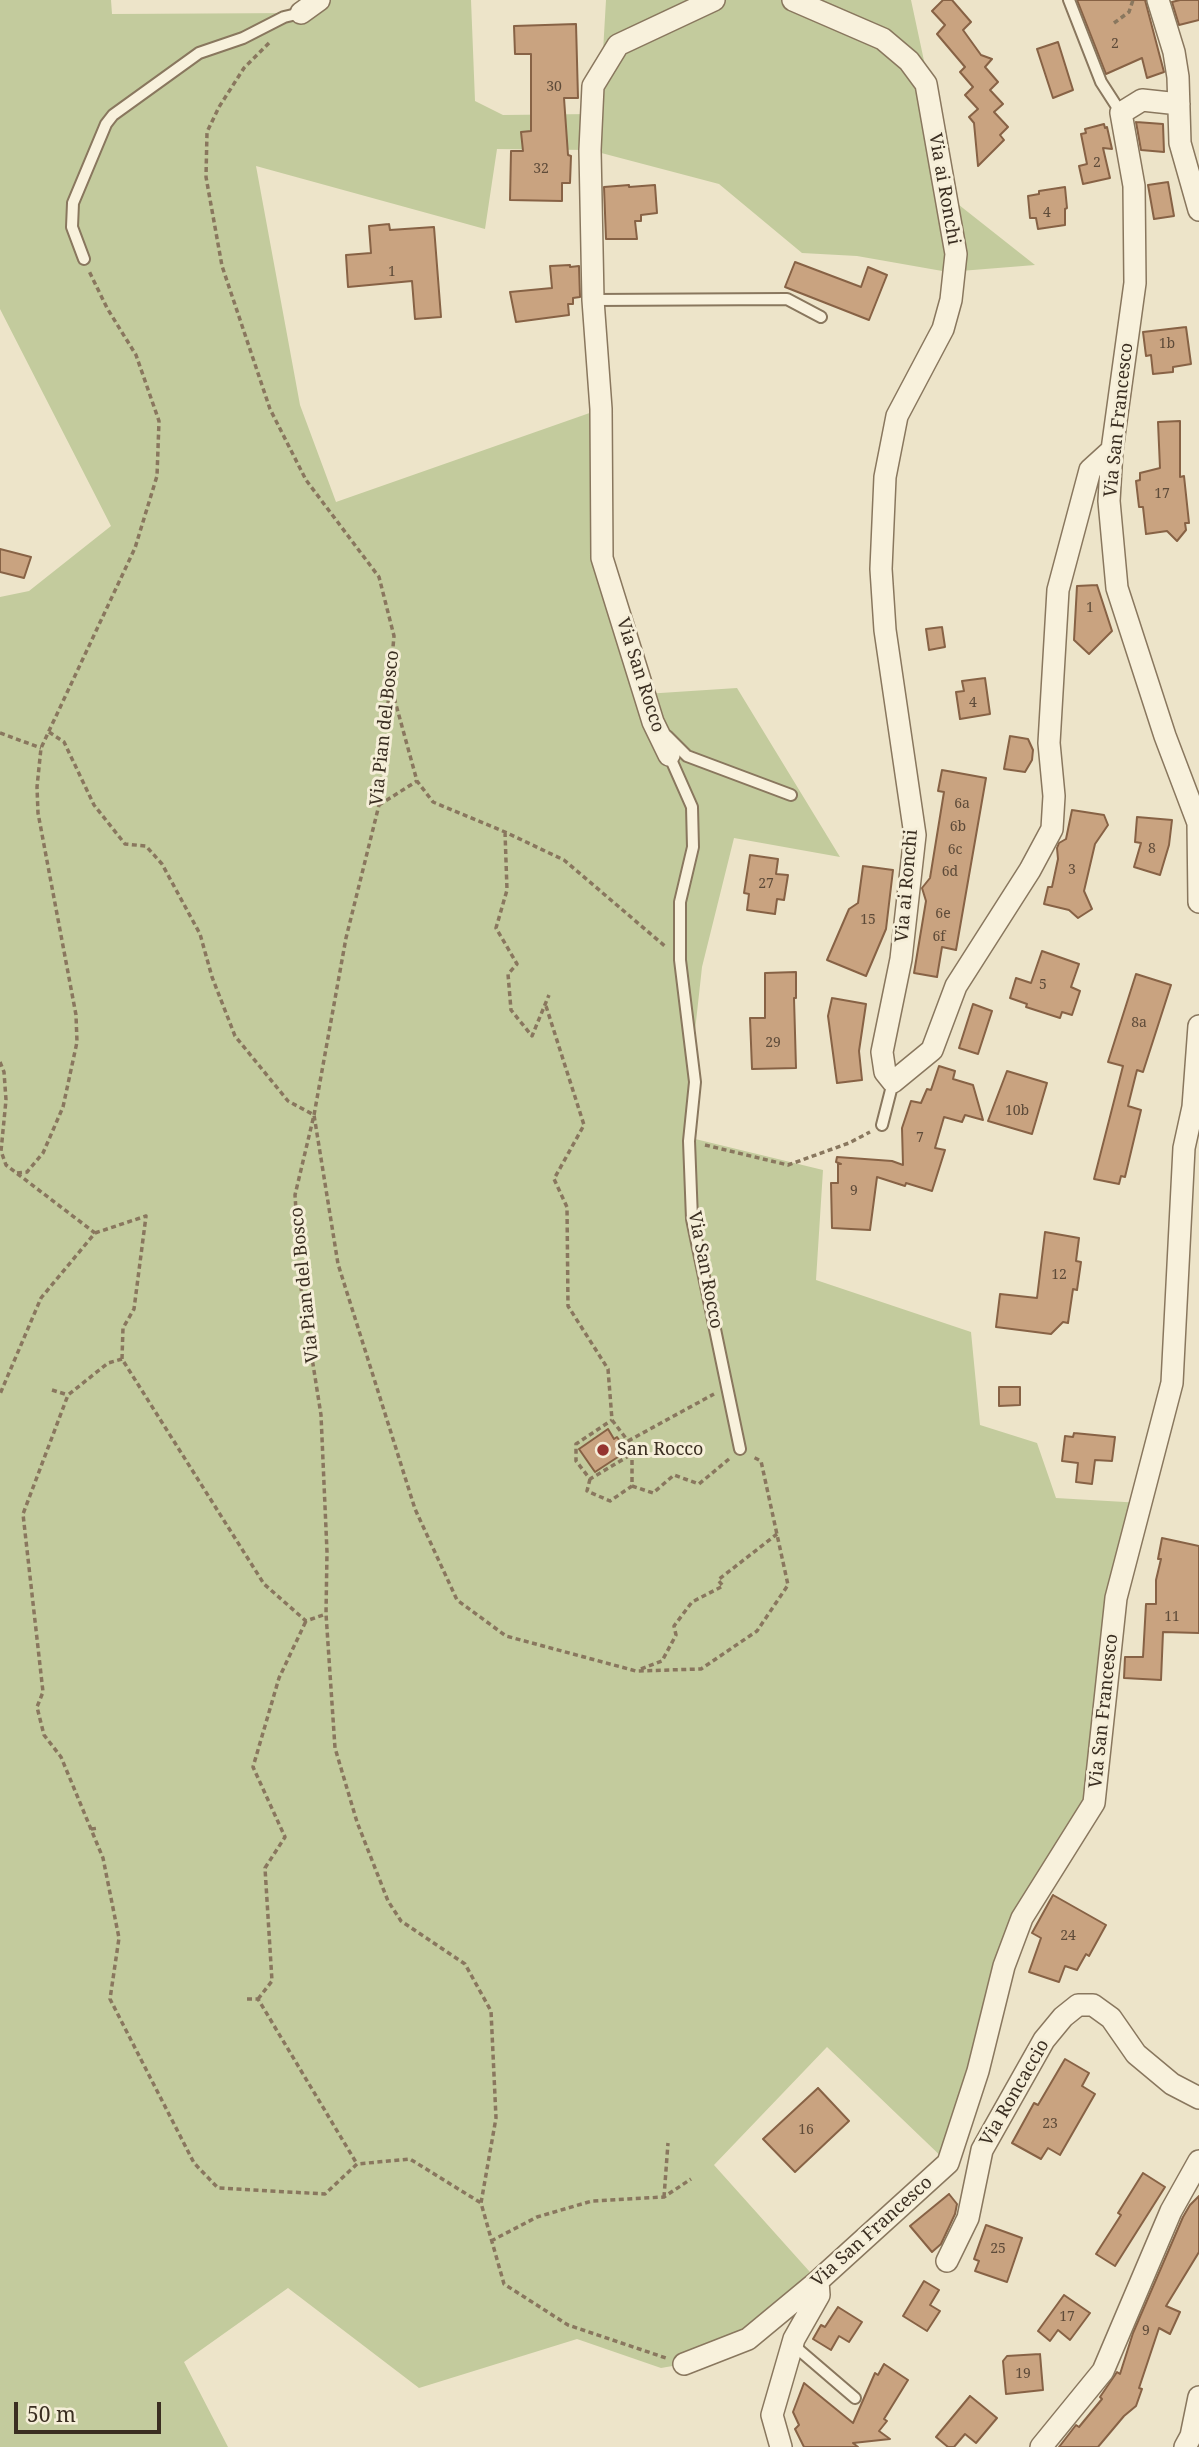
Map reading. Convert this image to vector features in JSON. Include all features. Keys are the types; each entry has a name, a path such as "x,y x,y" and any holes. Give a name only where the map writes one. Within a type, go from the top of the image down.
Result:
{"street":[{"path":"301,13 319,0"},
{"name":"Via San Rocco","path":"669,755 653,722 602,558 601,409 593,300 590,150 593,86 618,45 713,0"},
{"name":"Via ai Ronchi","path":"793,0 883,38 909,61 926,84 956,254 951,300 943,330 897,416 885,477 881,569 885,630 915,835 901,959 882,1052 885,1072 893,1082"},
{"path":"1158,0 1174,52 1180,143 1199,210"},
{"path":"1121,113 1142,100 1179,104"},
{"name":"Via San Francesco","path":"1121,113 1134,186 1135,283 1112,450 1109,500 1117,588 1165,736 1198,823 1199,902"},
{"path":"893,1082 932,1050 956,986 1030,870 1052,829 1054,796 1049,743 1058,590 1090,470 1112,450"},
{"name":"Via San Francesco","path":"684,2364 748,2339 818,2281 948,2163 978,2071 1004,1966 1022,1918 1094,1803 1116,1598 1172,1383 1184,1148 1193,1107 1199,1026"},
{"name":"Via Roncaccio","path":"947,2261 968,2218 982,2150 1044,2040 1063,2017 1078,2005 1093,2005 1111,2018 1136,2054 1172,2084 1199,2098"},
{"path":"1041,2447 1103,2371 1171,2211 1199,2161"},
{"path":"781,2447 772,2415 794,2339 820,2295 818,2281"},
{"path":"1185,2447 1191,2436 1199,2397"}],"lane":[{"path":"1069,0 1101,82 1121,113"},
{"path":"84,259 72,227 74,204 106,124 113,115 199,53 243,37 284,17 301,13"},
{"path":"593,300 787,299 821,317"},
{"path":"653,722 687,756 791,795"},
{"name":"Via San Rocco","path":"669,755 692,807 693,847 680,902 680,960 695,1082 689,1141 692,1219 740,1449"},
{"path":"883,1125 893,1082"},
{"path":"794,2339 799,2350 855,2398"}],"path":[{"path":"1114,23 1129,12 1133,0"},
{"name":"Via Pian del Bosco","path":"274,38 244,68 219,107 207,132 206,177 222,266 270,409 306,480 379,577 394,636 379,805 346,938 314,1115 295,1195 301,1288 320,1415 327,1552 326,1614 335,1748 357,1822 388,1901 401,1921 465,1964 491,2011 496,2118 481,2203 505,2284 568,2326 684,2364"},
{"path":"17,1173 27,1172 43,1153 63,1107 77,1042 76,1015 38,813 37,787 41,748 135,548 157,475 159,421 136,355 107,308 84,259"},
{"path":"391,688 417,781 433,802 505,831 564,860 680,960"},
{"path":"49,732 64,742 94,805 125,844 146,846 162,864 200,934 212,977 235,1036 288,1101 314,1115 338,1264 415,1509 457,1600 506,1636 636,1671 701,1669 757,1631 788,1584 761,1461 740,1449 699,1484 674,1475 653,1493 632,1486"},
{"path":"0,733 41,748"},
{"path":"379,805 417,781"},
{"path":"505,831 507,890 496,928 517,964 508,974 512,1010 532,1036 550,995"},
{"path":"546,1006 584,1125 554,1179 567,1207 568,1306 608,1369 612,1420 628,1441 632,1454 632,1486"},
{"path":"0,1062 4,1072 6,1100 1,1151 6,1165 95,1233"},
{"path":"689,1141 788,1165 849,1143 883,1125"},
{"path":"0,1394 41,1298 95,1233 146,1216 134,1309 122,1328 122,1359 264,1584 306,1621"},
{"path":"122,1359 108,1363 68,1395 23,1514 43,1692 37,1707 44,1735 61,1757 103,1858 119,1938 110,1998 194,2163 218,2188 325,2194 357,2164 410,2159 481,2203"},
{"path":"628,1441 728,1386"},
{"path":"52,1390 68,1395"},
{"path":"590,1479 576,1461 576,1444 612,1420"},
{"path":"632,1454 590,1479 587,1491 610,1501 632,1486"},
{"path":"636,1671 662,1661 676,1635 674,1626 692,1602 723,1586 718,1580 777,1534"},
{"path":"258,1999 272,1981 265,1868 285,1837 253,1767 279,1678 306,1621 326,1614"},
{"path":"91,1829 99,1828"},
{"path":"247,1999 258,1999"},
{"path":"258,1999 357,2164"},
{"path":"664,2197 668,2143"},
{"path":"491,2241 537,2217 592,2201 664,2197 691,2179"}],"green space":[{"path":"0,0 111,0 112,14 301,13 319,0 471,0 475,101 503,115 591,114 602,69 606,0 911,0 954,201 1035,265 948,272 857,256 802,253 719,184 590,150 497,149 485,229 256,166 300,405 336,502 601,409 602,558 645,694 737,688 840,857 734,838 702,967 687,1137 823,1170 816,1280 971,1332 980,1425 1037,1443 1056,1498 1142,1503 1094,1803 1022,1918 948,2163 827,2047 714,2165 818,2281 748,2339 684,2364 661,2368 577,2339 419,2388 288,2288 184,2362 228,2447 0,2447 0,597 29,591 111,526 0,309"}],"building":[{"path":"943,0 952,0 971,22 963,30 981,55 992,59 985,67 998,82 990,90 1003,104 994,112 1008,127 1000,135 1004,140 978,166 974,123 969,117 978,109 965,95 973,87 960,72 965,67 937,34 945,25 932,11"},
{"path":"1077,0 1145,0 1164,72 1147,78 1142,58 1106,74"},
{"path":"1199,0 1199,20 1179,25 1172,2"},
{"path":"576,24 578,98 564,98 568,155 571,156 570,183 562,183 562,201 510,200 511,151 523,151 521,132 531,131 531,54 515,54 514,26"},
{"path":"1058,42 1073,90 1053,98 1037,49"},
{"path":"1136,122 1163,124 1164,152 1141,150"},
{"path":"1104,124 1112,149 1103,148 1110,178 1083,184 1079,166 1087,164 1081,134 1086,133 1085,129"},
{"path":"1168,182 1174,216 1154,219 1148,185"},
{"path":"655,185 657,213 641,215 641,221 635,221 637,239 606,239 604,187"},
{"path":"1065,187 1065,225 1038,229 1036,218 1030,218 1028,196 1039,194 1039,191"},
{"path":"389,224 390,230 434,227 441,317 415,319 412,281 348,287 346,255 371,253 369,226"},
{"path":"795,262 861,287 868,267 887,275 869,320 785,287"},
{"path":"550,266 579,266 580,297 573,298 573,304 568,304 569,315 516,322 510,292 552,288"},
{"path":"1186,327 1191,364 1173,367 1173,372 1153,374 1151,355 1146,356 1143,332"},
{"path":"1180,421 1180,477 1184,476 1189,523 1185,523 1186,530 1177,541 1167,531 1146,534 1136,481 1140,480 1140,473 1160,468 1158,422"},
{"path":"0,549 31,557 24,578 0,572"},
{"path":"1097,585 1112,631 1089,654 1074,640 1077,586"},
{"path":"942,627 945,647 929,650 926,629"},
{"path":"985,678 990,714 960,719 956,692 964,691 962,681"},
{"path":"1010,736 1028,739 1033,750 1032,760 1025,772 1004,769"},
{"path":"942,770 986,778 956,950 942,947 937,977 914,973 926,901 922,888 930,878 944,792 938,791"},
{"path":"1072,810 1104,815 1108,825 1095,844 1084,891 1092,909 1078,918 1069,910 1044,904 1048,887 1052,887 1058,859 1057,848 1059,843 1066,839"},
{"path":"1137,817 1172,820 1169,845 1160,875 1134,867 1141,843 1135,842"},
{"path":"750,855 778,859 776,874 788,875 784,900 777,899 775,914 747,910 749,894 744,893"},
{"path":"863,866 893,870 886,929 866,976 827,960 849,909 858,903"},
{"path":"1042,951 1079,964 1071,987 1080,991 1072,1015 1062,1012 1060,1018 1026,1007 1027,1004 1010,998 1016,978 1031,983"},
{"path":"796,972 796,1068 752,1069 750,1018 765,1018 765,973"},
{"path":"1136,974 1171,985 1143,1072 1137,1070 1128,1106 1141,1110 1125,1177 1121,1176 1119,1184 1094,1179 1123,1066 1108,1062"},
{"path":"832,998 866,1004 859,1051 862,1080 837,1083 828,1016"},
{"path":"973,1004 992,1011 978,1054 959,1048"},
{"path":"939,1066 955,1071 953,1079 973,1085 983,1120 965,1115 962,1122 944,1117 935,1148 945,1150 932,1191 877,1177 870,1230 832,1228 831,1183 838,1183 838,1164 841,1164 836,1162 837,1157 892,1161 903,1165 902,1128 911,1101 921,1103 927,1089 931,1090"},
{"path":"1007,1071 1047,1083 1032,1134 988,1121"},
{"path":"1045,1232 1079,1238 1076,1261 1081,1262 1077,1290 1073,1289 1068,1323 1063,1322 1051,1334 996,1327 1000,1294 1037,1298"},
{"path":"999,1387 1020,1387 1020,1405 999,1406"},
{"name":"San Rocco","path":"608,1429 627,1451 595,1472 579,1449"},
{"path":"1074,1433 1115,1437 1112,1461 1095,1460 1092,1484 1076,1482 1078,1463 1062,1461 1065,1436 1073,1437"},
{"path":"1162,1538 1199,1546 1199,1633 1163,1632 1161,1680 1124,1678 1125,1657 1143,1657 1146,1604 1156,1604 1156,1580"},
{"path":"1053,1895 1106,1925 1089,1956 1086,1954 1077,1970 1065,1966 1059,1982 1029,1972 1041,1938 1032,1933"},
{"path":"1065,2059 1089,2073 1082,2086 1095,2094 1060,2155 1048,2148 1041,2159 1012,2143 1034,2103 1038,2105"},
{"path":"818,2088 849,2121 795,2172 763,2139"},
{"path":"1143,2173 1165,2187 1115,2266 1096,2254"},
{"path":"949,2194 957,2204 955,2214 941,2244 932,2252 910,2226"},
{"path":"1199,2196 1199,2252 1166,2306 1180,2312 1170,2334 1159,2328 1139,2388 1142,2389 1136,2406 1098,2447 1059,2447 1102,2399 1100,2397 1117,2372 1120,2374 1133,2333 1183,2217"},
{"path":"986,2225 1022,2238 1007,2282 975,2271 979,2261 974,2259"},
{"path":"924,2281 939,2290 930,2305 940,2311 927,2331 903,2316"},
{"path":"1064,2295 1090,2313 1070,2340 1058,2330 1050,2341 1038,2331"},
{"path":"838,2307 862,2322 849,2342 839,2336 831,2350 813,2339 821,2325 825,2327"},
{"path":"1040,2354 1043,2390 1006,2394 1003,2361 1007,2356"},
{"path":"884,2364 908,2380 879,2431 890,2439 853,2443 858,2447 804,2447 795,2429 799,2425 793,2412 804,2383 853,2423 875,2373 878,2375"},
{"path":"970,2396 997,2418 976,2443 965,2434 954,2447 948,2447 936,2437"}],"place":[{"name":"San Rocco","path":"603,1450"}]}
